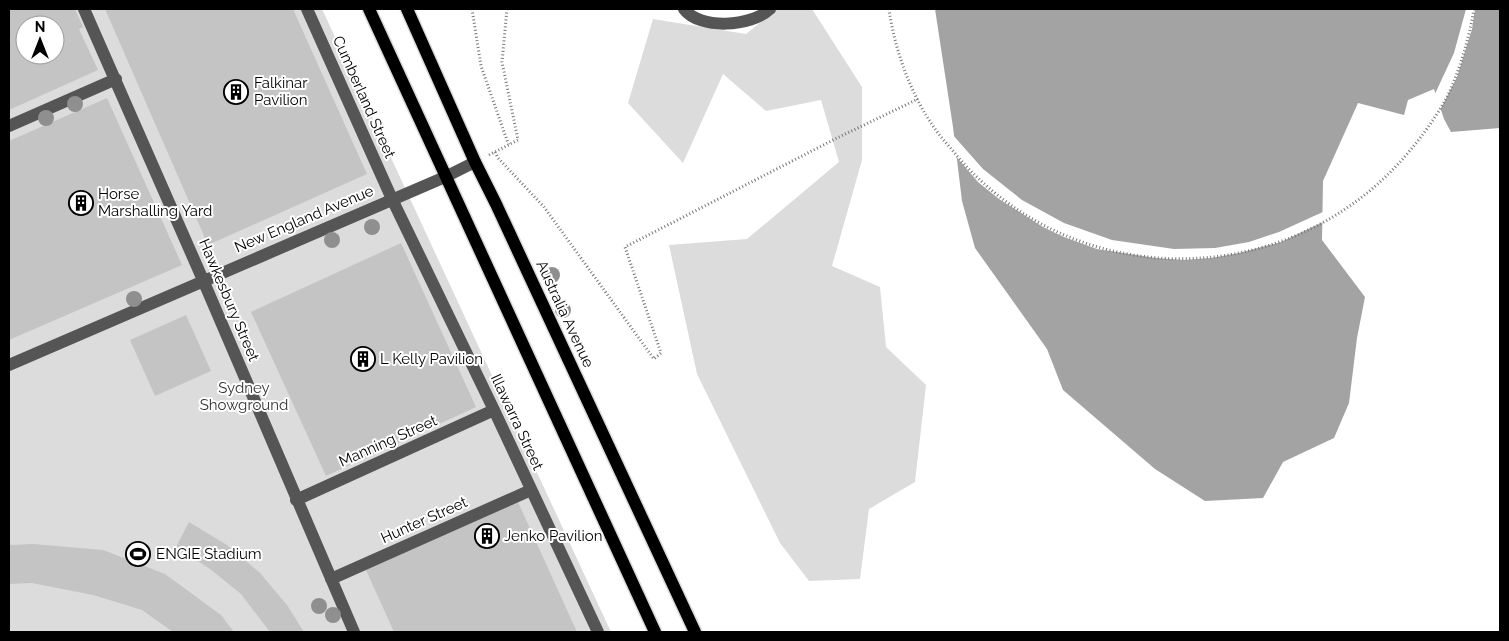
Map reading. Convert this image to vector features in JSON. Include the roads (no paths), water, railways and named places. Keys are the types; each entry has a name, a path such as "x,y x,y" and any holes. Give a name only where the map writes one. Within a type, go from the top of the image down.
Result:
{"main road":[{"path":"369,9 655,632"},
{"name":"Australia Avenue","path":"406,9 475,162 695,632"}],"street":[{"name":"Hawkesbury Street","path":"84,9 116,79 354,632"},
{"name":"Cumberland Street","path":"307,9 392,199"},
{"path":"684,9 689,16 711,23 737,24 765,14 770,9"},
{"path":"9,126 116,79"},
{"name":"New England Avenue","path":"9,365 445,177 475,162"},
{"name":"Illawarra Street","path":"392,199 598,632"},
{"name":"Manning Street","path":"296,500 494,410"},
{"name":"Hunter Street","path":"331,579 531,490"}],"place":[{"name":"Falkinar Pavilion","path":"236,92"},
{"name":"Horse Marshalling Yard","path":"81,203"},
{"name":"L Kelly Pavilion","path":"363,359"},
{"name":"Jenko Pavilion","path":"487,536"},
{"name":"ENGIE Stadium","path":"138,554"}],"park label":[{"name":"Sydney Showground","path":"244,396"}]}
